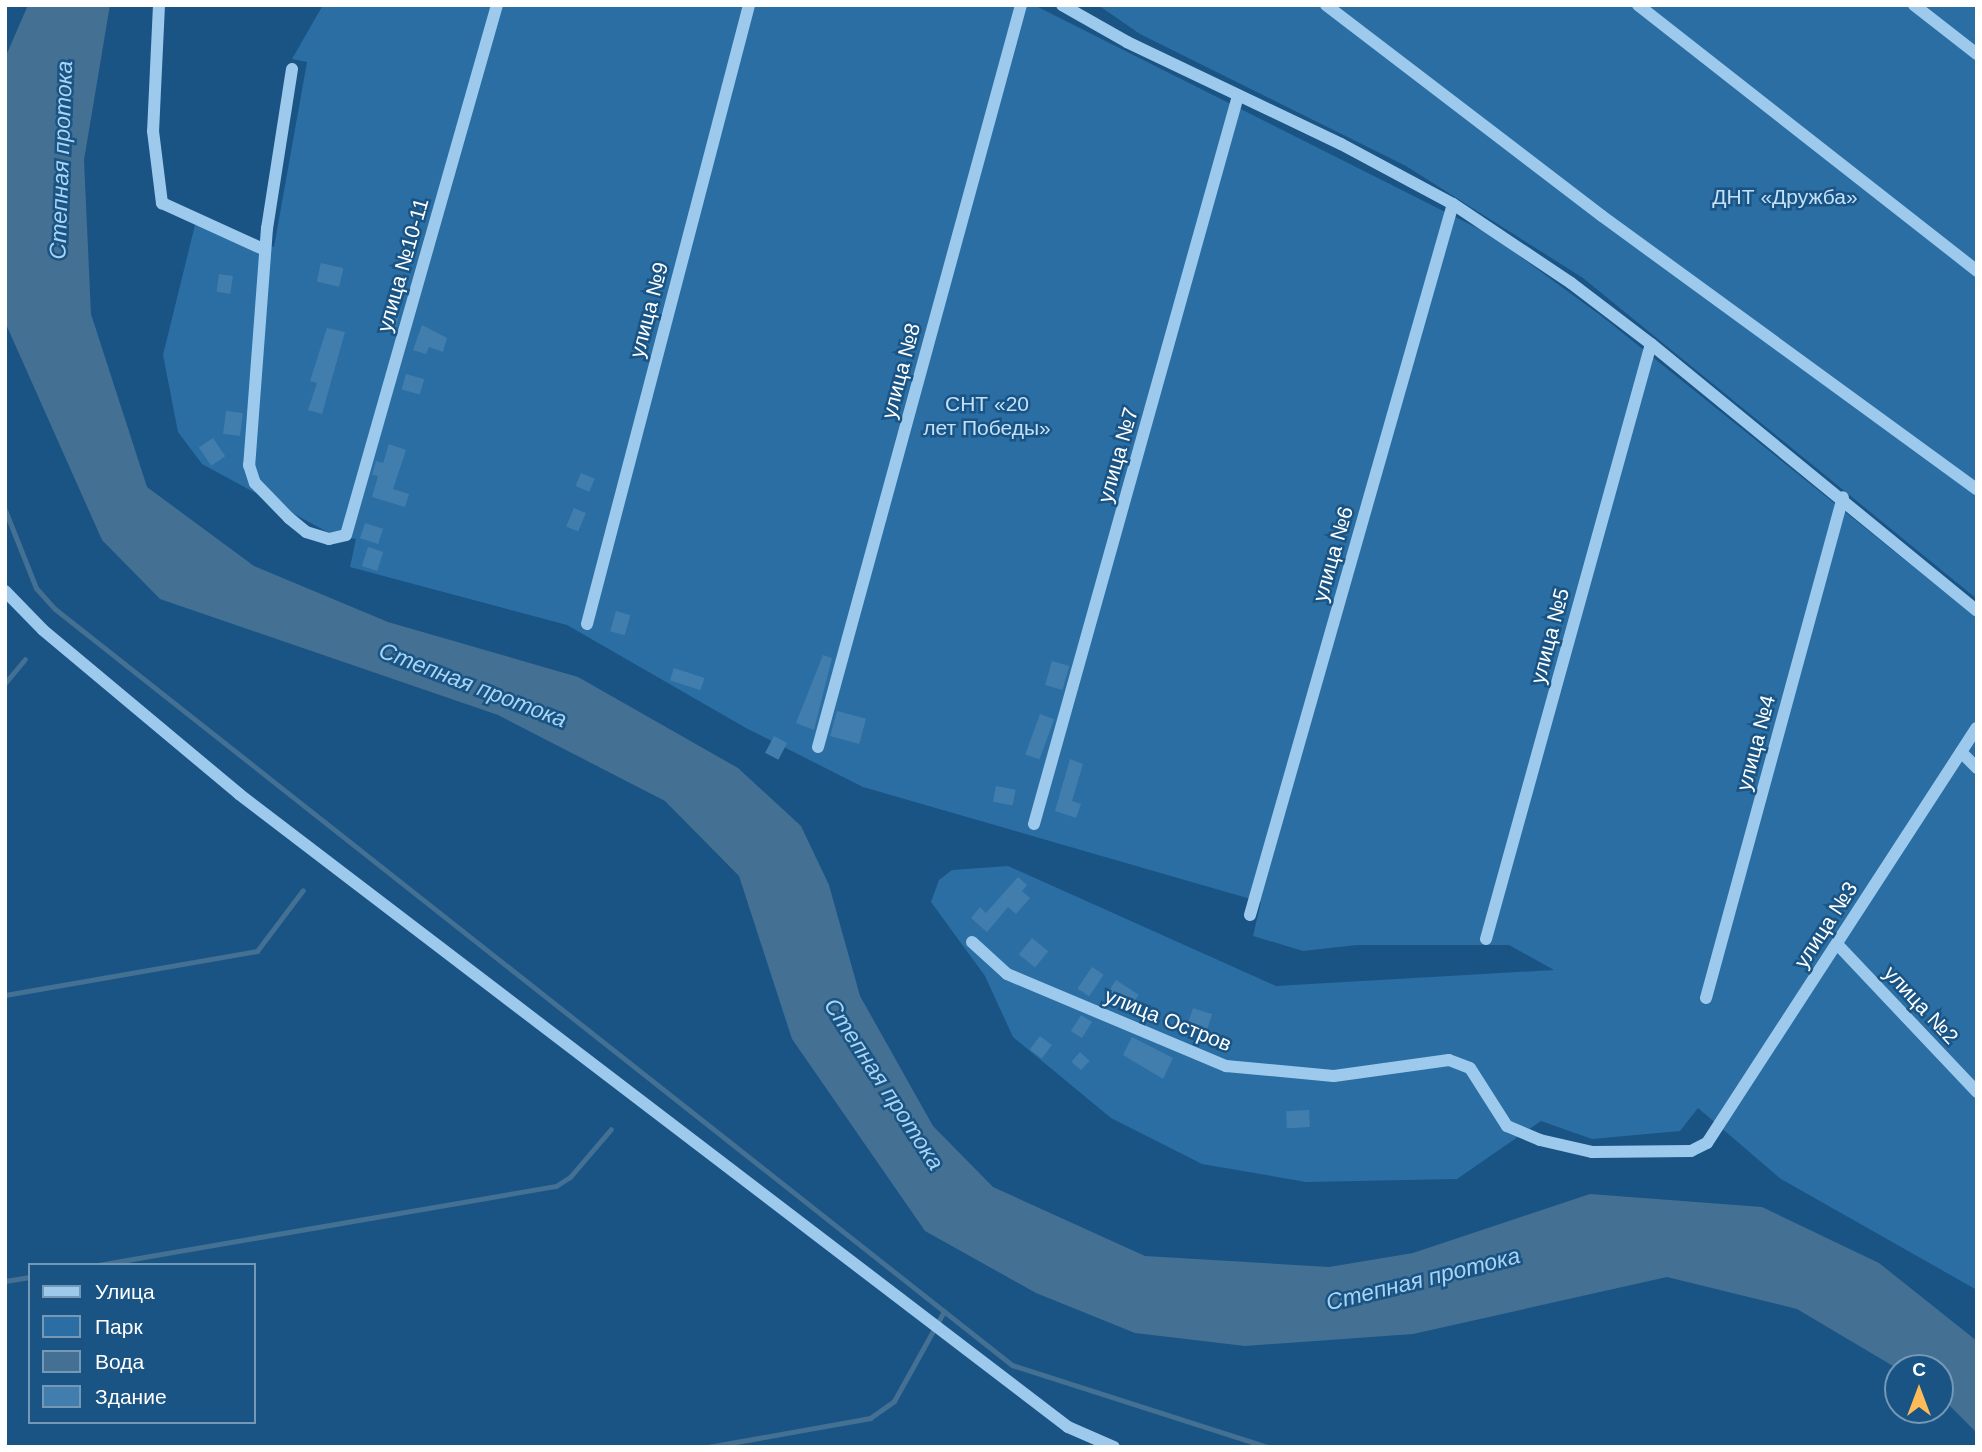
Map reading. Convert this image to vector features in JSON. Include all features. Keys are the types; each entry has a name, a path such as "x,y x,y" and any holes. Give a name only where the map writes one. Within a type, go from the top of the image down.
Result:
{"street":[{"path":"159,5 152,131 162,203 265,250 292,69"},
{"name":"улица №10-11","path":"265,250 249,465 255,482 306,532 330,539 346,535 497,5"},
{"name":"улица №9","path":"587,624 749,5"},
{"name":"улица №8","path":"818,747 1021,5"},
{"path":"1062,5 1238,96 1341,144 1453,204 1571,283 1651,344 1843,497 1977,611"},
{"path":"1326,5 1602,216 1977,489"},
{"path":"1638,5 1977,271"},
{"path":"1914,5 1977,54"},
{"name":"улица №7","path":"1034,824 1238,96"},
{"name":"улица №6","path":"1250,915 1453,204"},
{"name":"улица №5","path":"1486,939 1651,344"},
{"name":"улица №4","path":"1706,998 1843,497"},
{"path":"5,591 43,630 239,794 1068,1427 1114,1447"},
{"name":"улица №3","path":"1707,1143 1977,728"},
{"path":"1961,752 1977,768"},
{"name":"улица Остров","path":"972,942 1007,974 1226,1066 1334,1076 1449,1060 1470,1068 1507,1126 1540,1140 1592,1152 1691,1151 1707,1143"},
{"name":"улица №2","path":"1837,944 1977,1092"}],"green space":[{"name":"СНТ «20 лет Победы»","path":"323,5 1034,5 1491,235 1604,318 1977,618 1977,1290 1781,1179 1698,1108 1680,1131 1592,1139 1541,1121 1457,1179 1306,1182 1202,1164 1111,1118 1013,1037 985,976 931,902 939,880 952,870 1008,866 1276,986 1554,970 1509,945 1357,945 1303,951 1253,936 1261,902 863,787 746,728 567,625 350,567 356,539 333,535 202,464 178,432 163,355 195,225 274,247 307,62 292,59"},
{"name":"ДНТ «Дружба»","path":"1098,5 1977,5 1977,599 1583,278 1406,166 1140,34"}],"water":[{"name":"Степная протока","path":"28,5 110,5 84,160 91,314 147,487 254,566 388,622 578,677 738,768 801,826 829,885 860,996 933,1126 993,1187 1145,1256 1329,1267 1413,1253 1590,1194 1762,1207 1879,1263 1977,1341 1977,1433 1954,1410 1954,1354 1884,1354 1884,1361 1797,1309 1667,1277 1413,1334 1245,1346 1135,1333 1036,1293 925,1231 792,1039 739,876 665,801 498,715 160,599 102,540 5,322 5,58"}],"building":[{"path":"321,263 343,268 339,287 317,282"},
{"path":"219,274 233,276 230,294 216,292"},
{"path":"393,307 401,309 396,327 388,325"},
{"path":"422,325 447,338 443,352 429,347 426,354 413,350"},
{"path":"327,328 345,332 322,414 308,410 317,383 310,381"},
{"path":"406,374 424,379 420,395 402,389"},
{"path":"226,411 243,413 240,436 223,434"},
{"path":"213,438 225,456 211,466 199,448"},
{"path":"389,444 406,450 393,489 409,494 405,507 372,497 378,476 372,475 376,461 383,463"},
{"path":"581,473 595,479 589,492 576,486"},
{"path":"574,508 586,513 578,531 566,526"},
{"path":"365,523 383,529 378,544 360,538"},
{"path":"368,547 383,552 377,571 362,566"},
{"path":"616,611 630,615 625,635 610,631"},
{"path":"823,655 832,658 814,730 796,723"},
{"path":"1052,661 1069,666 1062,690 1045,685"},
{"path":"674,668 704,678 700,690 670,680"},
{"path":"837,711 866,719 859,744 830,736"},
{"path":"1040,714 1054,719 1039,760 1025,754"},
{"path":"774,736 787,743 778,760 765,753"},
{"path":"1070,759 1083,764 1072,801 1081,804 1076,818 1055,811"},
{"path":"996,786 1016,790 1013,806 993,802"},
{"path":"1018,877 1027,885 1022,891 1030,898 1016,914 1008,907 987,932 971,918 980,907 986,913"},
{"path":"1032,938 1048,951 1035,968 1019,954"},
{"path":"1092,967 1104,975 1089,996 1077,989"},
{"path":"1116,980 1139,995 1132,1006 1109,991"},
{"path":"1193,1008 1212,1014 1206,1031 1187,1025"},
{"path":"1081,1015 1092,1022 1082,1038 1071,1031"},
{"path":"1040,1036 1052,1045 1042,1059 1030,1050"},
{"path":"1132,1037 1173,1058 1163,1079 1123,1055"},
{"path":"1080,1052 1090,1061 1081,1070 1071,1062"},
{"path":"1309,1110 1310,1127 1287,1128 1286,1111"}],"waterway":[{"path":"5,510 36,588 55,609 1012,1365 1267,1447"},
{"path":"5,683 25,659"},
{"path":"5,995 257,951 303,890"},
{"path":"110,1263 556,1186 570,1177 611,1129"},
{"path":"5,1281 28,1277"},
{"path":"708,1447 870,1418 894,1401 944,1311"}]}
